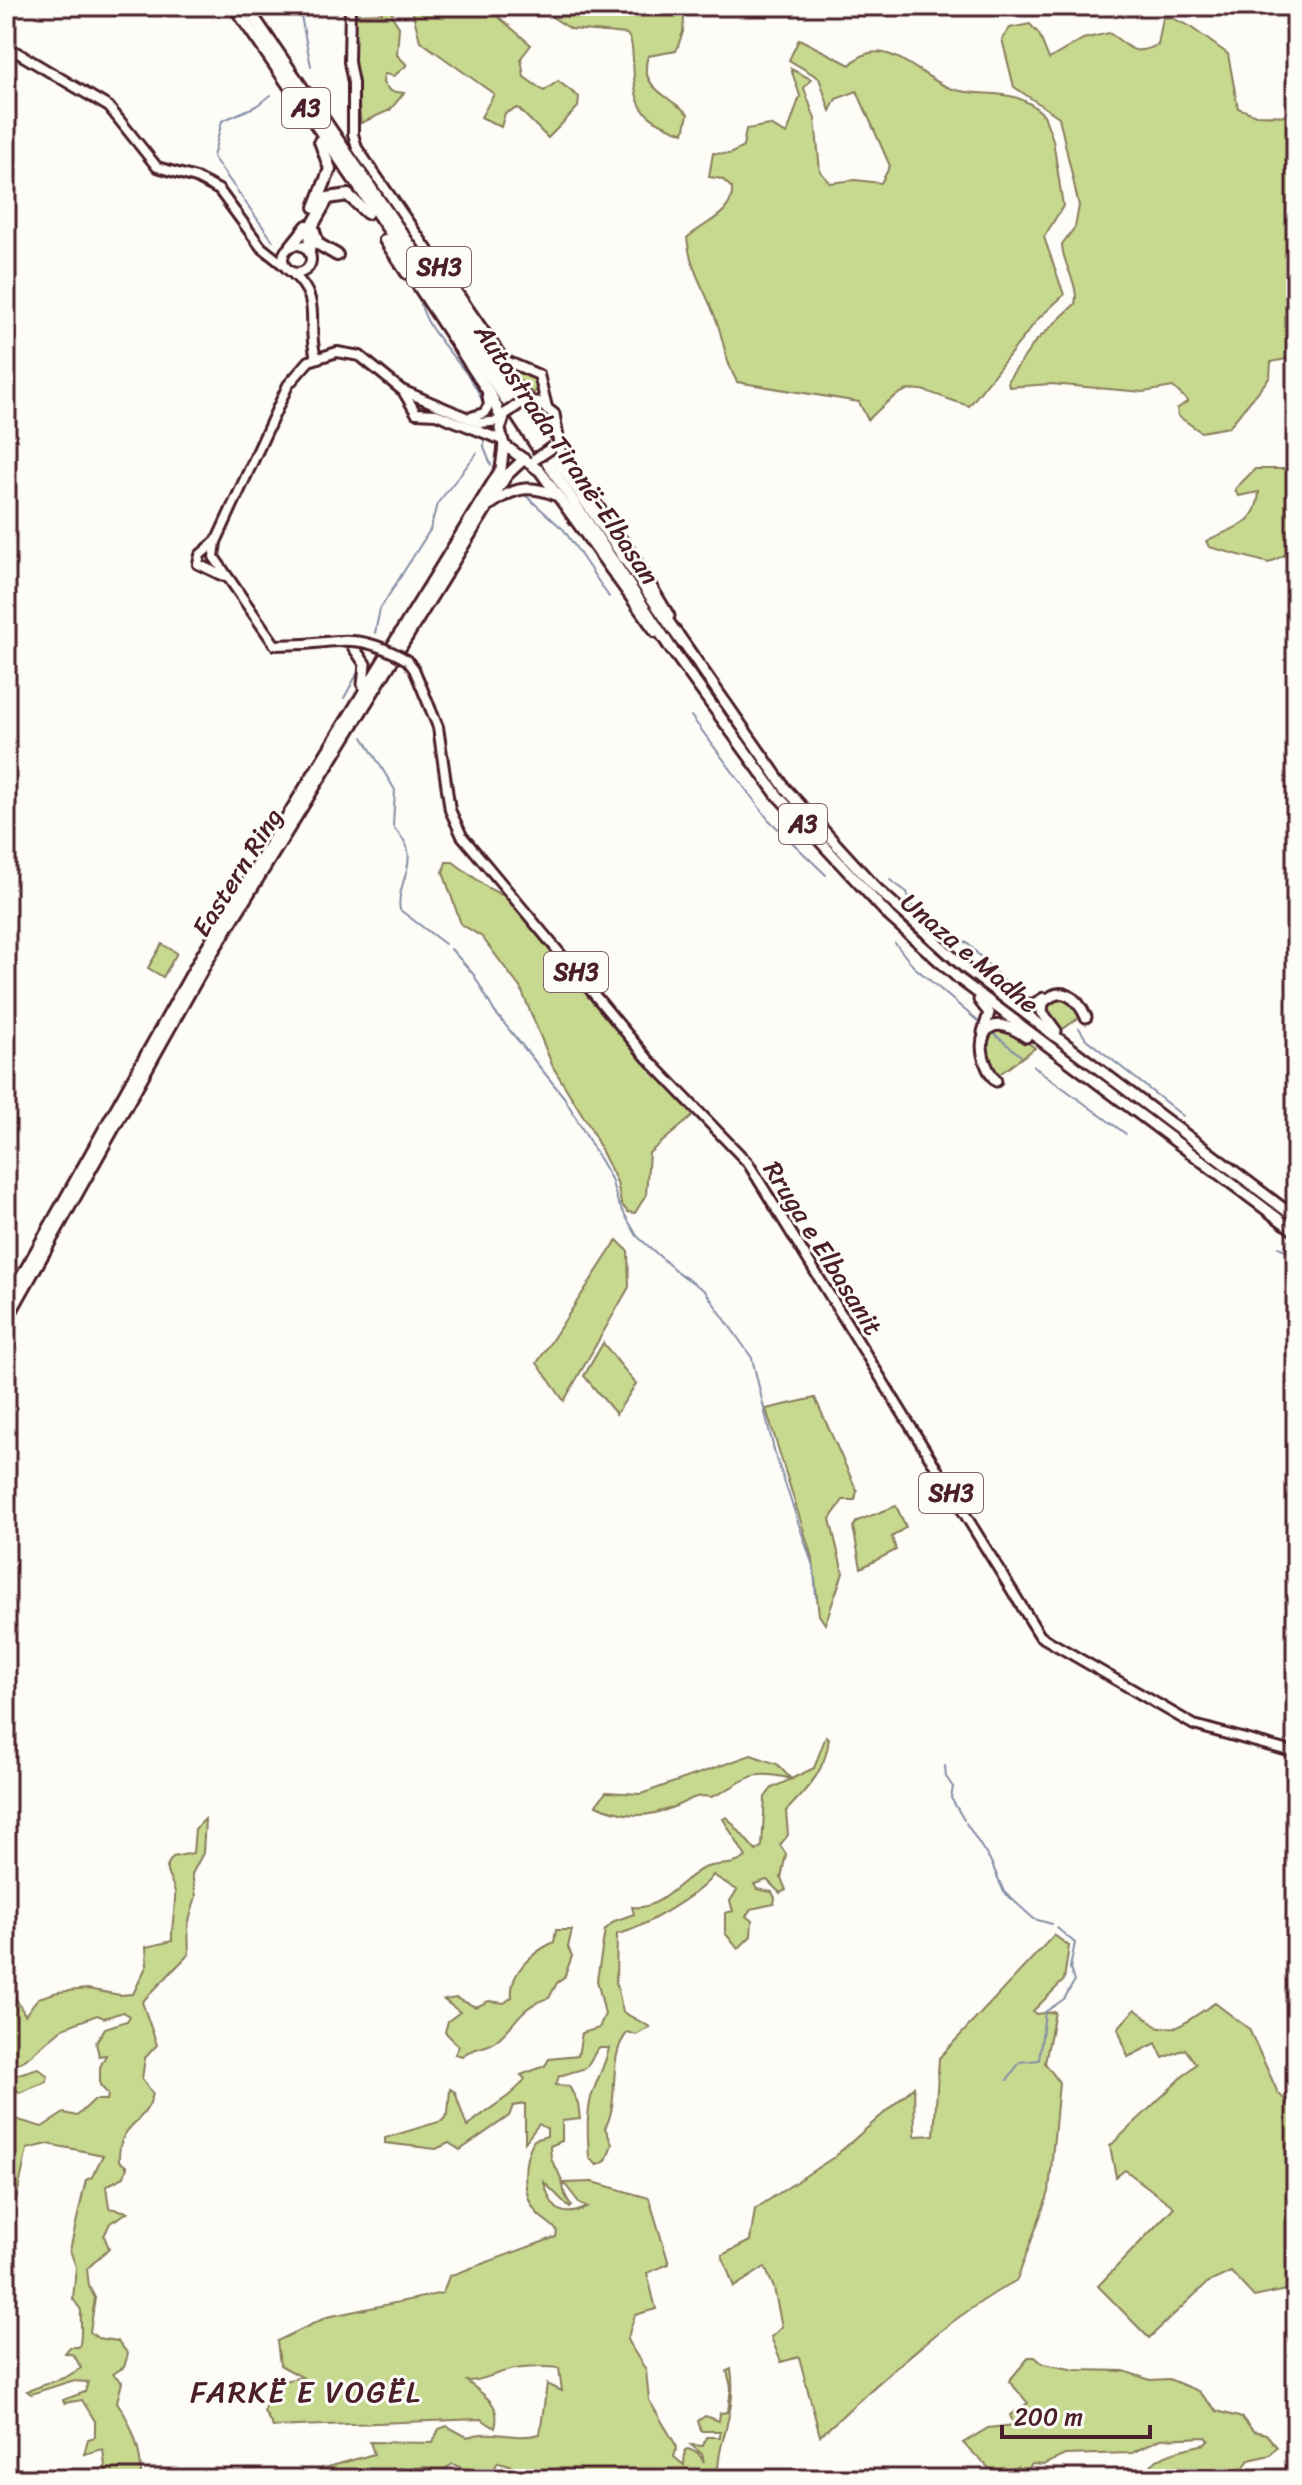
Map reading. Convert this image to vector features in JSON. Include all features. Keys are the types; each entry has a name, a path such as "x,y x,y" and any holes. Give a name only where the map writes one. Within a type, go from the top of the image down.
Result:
{"highway":[{"name":"Autostrada Tiranë-Elbasan","path":"234,6 496,385 672,650"},
{"name":"Autostrada Tiranë-Elbasan","path":"246,6 682,642"},
{"path":"291,247 303,233 330,169 327,152 300,110 294,90"},
{"path":"309,251 307,241 313,223 328,198 343,194 356,199 503,418 503,443 528,459 555,443 557,420 547,407 527,401 518,392 429,262 377,200"},
{"path":"375,213 418,289"},
{"path":"313,223 318,244 337,255"},
{"path":"503,418 527,401"},
{"name":"Eastern Ring","path":"6,1304 203,953 501,469 503,443"},
{"name":"Unaza e Madhe","path":"555,443 633,556 682,642 785,788 875,887 965,968 1296,1218"},
{"name":"Unaza e Madhe","path":"528,459 538,468 646,621 672,650 777,795 862,889 958,978 1296,1232"},
{"name":"Eastern Ring","path":"6,1321 208,960 510,470 528,459"},
{"path":"488,506 509,491 527,487 560,498"},
{"path":"329,747 366,673 361,654 352,645"},
{"path":"965,968 1021,1003 1036,1004 1052,992 1064,990 1075,995 1089,1015 1077,1001 1063,993 1053,994 1042,1006 1050,1026 1104,1068 1115,1083"},
{"path":"958,978 989,1013 980,1044 982,1062 994,1083 985,1065 982,1042 990,1027 1004,1024 1090,1083 1107,1091"}],"main road":[{"name":"SH3","path":"350,6 349,62 353,83 353,134 357,148 504,360 535,371 541,379 547,407"},
{"path":"6,46 109,107 157,167 196,178 219,190 264,249 288,270 309,296 314,308 312,343 316,357"},
{"path":"264,249 273,252 301,245 309,251 309,296"},
{"path":"288,270 284,255 291,247"},
{"path":"288,270 304,272 310,266"},
{"path":"207,569 214,558 216,542 288,385 296,372 316,357 337,352 357,354 371,361 415,400 430,402 484,425 503,418"},
{"path":"467,418 479,417 487,410 489,400 483,385"},
{"path":"527,401 541,388"},
{"path":"415,400 416,413 443,416 503,443"},
{"path":"426,414 430,402"},
{"path":"216,542 198,561 207,569 227,577"},
{"path":"204,552 214,558"},
{"name":"SH3","path":"214,558 227,577"},
{"name":"Rruga e Elbasanit","path":"227,577 275,645 363,640 378,644 409,662 438,727 448,802 462,836 648,1059 748,1163 1037,1632 1194,1725 1296,1753"}],"green space":[{"path":"382,6 393,6 392,16 399,27 397,55 407,65 394,76 384,74 383,83 390,91 404,93 390,110 361,123 353,58 354,14 382,13"},
{"path":"411,6 442,6 447,14 461,6 486,6 531,45 521,58 524,77 544,91 558,81 579,97 578,107 548,138 518,108 505,113 501,127 481,117 494,94 420,41"},
{"path":"685,6 683,32 676,51 648,56 646,67 651,83 688,114 684,133 656,121 642,108 635,88 632,46 627,34 571,29 538,8"},
{"path":"1170,17 1189,26 1228,54 1238,108 1256,115 1296,116 1296,357 1271,362 1270,377 1229,427 1201,432 1178,416 1177,409 1188,401 1173,387 1143,392 1051,384 1009,387 1008,380 1035,342 1075,304 1075,289 1062,244 1075,227 1079,206 1059,117 1014,87 1002,39 1010,28 1030,24 1039,34 1049,59 1083,39 1109,33 1131,49 1141,50 1158,45 1163,18"},
{"path":"799,39 850,65 863,55 876,52 890,55 956,90 1012,96 1044,115 1053,140 1063,206 1044,237 1064,295 1038,319 969,406 915,389 896,396 868,420 859,402 737,382 717,322 695,272 687,238 717,217 731,197 732,188 722,179 709,177 713,153 730,154 743,147 746,129 770,125 787,134 800,96 791,69 811,79 804,88 815,119 820,171 830,183 855,180 881,183 890,166 857,91 836,99 830,111 819,78 789,60"},
{"path":"501,362 533,372 538,382 534,393 528,395 518,388"},
{"path":"1296,434 1296,549 1269,563 1209,547 1206,541 1241,525 1253,513 1259,492 1238,496 1235,489 1255,469 1289,469 1293,463 1288,443"},
{"path":"446,862 453,862 488,888 510,899 693,1116 649,1153 646,1195 635,1213 628,1212 621,1204 617,1182 590,1127 553,1067 521,989 482,937 461,924 443,872"},
{"path":"162,944 177,953 163,977 148,968"},
{"path":"1068,996 1080,1017 1060,1031 1044,1007 1048,1000"},
{"path":"995,1027 1009,1029 1035,1048 997,1076 988,1066 984,1041"},
{"path":"617,1240 628,1251 629,1287 564,1401 537,1363"},
{"path":"603,1343 636,1384 616,1414 584,1376"},
{"path":"815,1398 857,1491 855,1500 843,1500 830,1519 843,1573 825,1624 819,1615 813,1561 766,1409"},
{"path":"896,1506 906,1527 892,1537 896,1550 861,1568 853,1527 857,1521"},
{"path":"826,1736 829,1738 827,1750 820,1770 786,1811 788,1835 780,1845 786,1854 781,1878 786,1890 780,1893 767,1880 754,1884 757,1889 772,1892 774,1904 751,1909 746,1916 752,1921 751,1936 738,1949 725,1933 725,1913 733,1911 730,1901 737,1890 713,1875 707,1883 669,1910 617,1934 616,1981 623,2012 650,2027 636,2035 628,2032 617,2053 612,2105 605,2128 612,2144 606,2161 597,2165 589,2158 588,2120 591,2098 609,2048 598,2048 586,2068 559,2076 556,2085 569,2086 578,2103 580,2119 562,2121 562,2141 550,2146 552,2161 572,2206 570,2208 544,2182 558,2210 571,2212 588,2207 581,2205 564,2183 593,2182 649,2198 669,2264 647,2273 656,2309 635,2315 627,2340 646,2370 649,2400 677,2447 674,2457 684,2465 685,2450 688,2449 698,2453 704,2462 702,2454 691,2445 703,2446 706,2437 720,2437 720,2431 701,2431 698,2421 705,2416 719,2421 720,2413 728,2412 731,2387 727,2371 731,2369 732,2400 720,2452 718,2479 493,2479 510,2465 498,2462 494,2469 477,2475 453,2464 446,2468 446,2474 437,2475 428,2467 414,2468 410,2479 405,2479 402,2468 371,2472 368,2479 360,2476 304,2479 321,2469 374,2454 370,2442 433,2443 439,2429 447,2426 467,2437 540,2434 547,2384 562,2391 559,2368 521,2368 467,2381 493,2406 496,2412 495,2428 481,2419 273,2427 264,2411 270,2384 302,2377 280,2365 277,2341 327,2317 443,2293 449,2276 556,2237 557,2231 532,2206 526,2188 530,2148 534,2140 547,2136 547,2129 539,2124 525,2142 525,2104 513,2106 509,2116 460,2150 449,2143 436,2149 385,2143 385,2138 442,2121 448,2114 450,2089 455,2092 467,2127 519,2087 525,2079 521,2075 545,2066 549,2059 578,2056 582,2033 599,2028 605,2014 597,1980 605,1930 614,1921 634,1914 632,1907 652,1904 704,1868 736,1863 746,1857 723,1819 727,1817 756,1851 762,1846 765,1797 772,1788 814,1768"},
{"path":"751,1755 777,1764 791,1779 755,1776 711,1797 697,1797 645,1815 616,1812 596,1805 606,1792 641,1794"},
{"path":"205,1819 203,1853 192,1874 196,1896 188,1925 189,1954 142,2002 157,2045 145,2058 142,2079 153,2094 144,2113 123,2138 119,2161 127,2167 124,2177 106,2186 109,2208 128,2212 110,2223 104,2236 109,2248 87,2269 89,2286 95,2298 90,2332 98,2338 118,2341 128,2354 124,2367 113,2374 122,2382 117,2402 135,2439 141,2479 92,2479 106,2476 103,2449 84,2454 88,2439 95,2437 95,2421 82,2400 64,2403 63,2400 85,2392 88,2382 71,2381 31,2394 27,2391 66,2377 81,2368 74,2355 65,2353 70,2347 79,2347 81,2334 81,2310 73,2299 76,2267 70,2250 86,2180 92,2177 103,2155 48,2144 27,2149 16,2201 6,2214 6,2200 13,2182 6,2174 6,2120 12,2118 42,2127 64,2113 77,2116 94,2100 107,2100 108,2094 100,2085 100,2067 106,2055 99,2056 96,2043 105,2028 127,2021 130,2016 123,2012 104,2018 97,2015 63,2028 25,2060 8,2068 12,2076 38,2068 48,2076 46,2082 19,2093 12,2082 6,2086 6,1996 14,1995 25,2015 38,1998 58,1992 87,1989 133,1994 147,1965 146,1947 172,1941 175,1893 167,1871 169,1862 173,1857 193,1853 195,1829"},
{"path":"556,1930 572,1930 568,1947 572,1956 564,1978 557,1983 549,1998 530,2007 491,2044 462,2056 455,2054 459,2046 445,2032 448,2021 460,2012 444,2000 456,1998 476,2007 489,2001 504,2003 512,1997 518,1971 538,1951 554,1942"},
{"path":"1054,1935 1069,1946 1064,1980 1033,2011 1036,2014 1055,2012 1045,2063 1059,2082 1049,2192 1017,2280 939,2332 820,2436 799,2357 781,2362 771,2337 782,2327 774,2288 765,2267 734,2287 722,2255 750,2241 755,2209 834,2157 914,2087 915,2136 934,2135 939,2058"},
{"path":"1215,2003 1249,2029 1278,2093 1296,2110 1296,2288 1254,2297 1231,2272 1207,2283 1149,2338 1098,2286 1174,2207 1125,2170 1116,2177 1110,2146 1196,2064 1185,2049 1163,2058 1156,2043 1128,2057 1118,2028 1135,2009 1159,2028 1178,2027"},
{"path":"1029,2357 1035,2357 1043,2364 1076,2370 1124,2371 1150,2380 1169,2379 1198,2391 1217,2411 1242,2418 1253,2431 1266,2434 1277,2447 1270,2455 1249,2460 1241,2471 1241,2479 1141,2479 1160,2458 1205,2444 1209,2440 1206,2437 1160,2439 1132,2453 1065,2455 1043,2465 1032,2464 1026,2472 1018,2467 994,2473 963,2443 988,2428 1014,2425 1010,2415 1028,2403 1009,2381"}],"waterway":[{"path":"299,6 311,66"},
{"path":"271,95 256,106 222,121 213,157 273,241"},
{"path":"420,298 429,325 469,376 483,403"},
{"path":"484,436 484,447 491,465"},
{"path":"375,633 380,609 430,530 437,504 477,453"},
{"path":"524,494 564,530 609,597"},
{"path":"344,698 361,667"},
{"path":"691,716 768,819 826,875"},
{"path":"363,737 395,790 393,826 406,844 409,855 400,893 400,910 445,944"},
{"path":"890,880 907,892 910,903 938,930 967,943 1004,981 1030,999"},
{"path":"895,943 913,966 980,1023"},
{"path":"451,949 474,975 494,1011 564,1097 611,1179 618,1203 637,1236 676,1271 705,1291 752,1358 775,1454 814,1569 816,1597"},
{"path":"1079,1028 1086,1039 1183,1116"},
{"path":"993,1033 1021,1056"},
{"path":"1033,1066 1126,1134"},
{"path":"1279,1247 1296,1256"},
{"path":"945,1766 946,1777 953,1787 951,1798 964,1820"},
{"path":"966,1823 991,1862 1004,1892 1034,1919 1052,1924"},
{"path":"1007,2080 1020,2062 1039,2060 1045,2012 1064,1999 1074,1982 1070,1968 1075,1943 1057,1928"}],"district":[{"name":"FARKË E VOGËL","path":"306,2392"}]}
